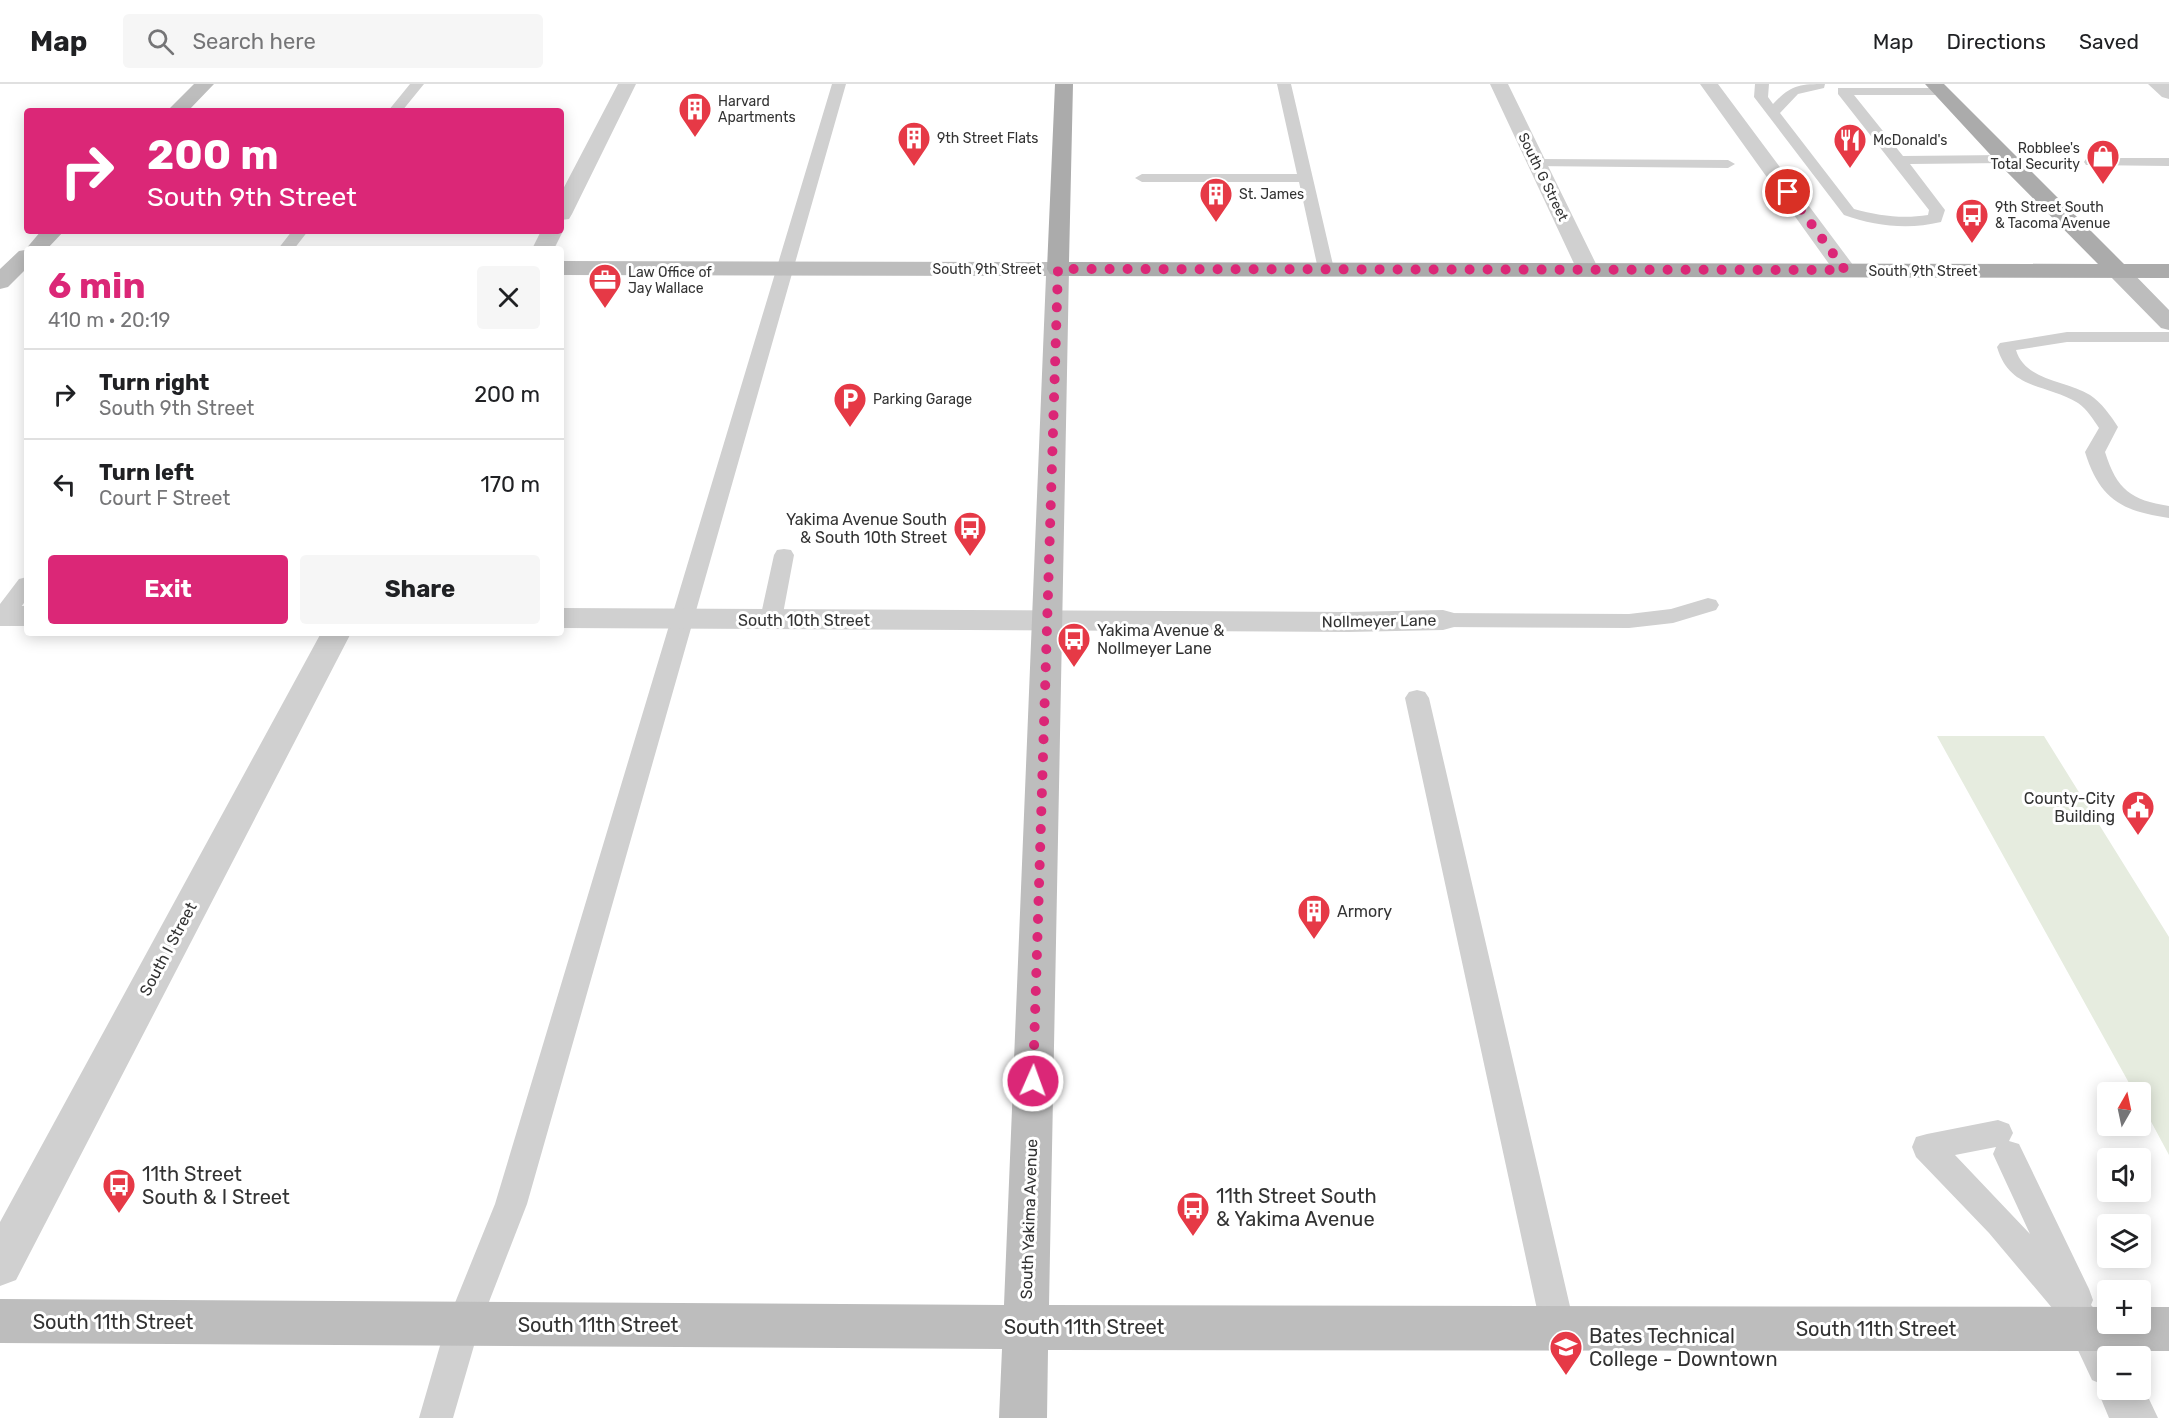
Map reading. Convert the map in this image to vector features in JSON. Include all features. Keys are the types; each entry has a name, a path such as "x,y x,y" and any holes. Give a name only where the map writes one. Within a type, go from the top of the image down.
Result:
{"main road":[{"path":"180,108 205,84"},
{"name":"South Yakima Avenue","path":"1023,1418 1064,84"},
{"path":"1938,88 2005,159 2169,322"},
{"path":"38,246 50,234"},
{"path":"0,282 18,264"},
{"name":"South 9th Street","path":"564,268 2169,271"},
{"name":"South 11th Street","path":"0,1321 463,1325 1558,1328 2099,1346 2169,1329"}],"street":[{"path":"564,208 627,84"},
{"name":"South G Street","path":"1499,84 1588,270"},
{"path":"1709,84 1845,270"},
{"path":"2157,84 2169,93"},
{"name":"South 10th Street","path":"564,618 1048,621"},
{"name":"Nollmeyer Lane","path":"1048,621 1443,620"},
{"name":"South I Street","path":"0,1265 334,636"},
{"path":"2125,1400 2134,1418"}],"lane":[{"path":"397,108 417,84"},
{"path":"436,1418 463,1325 511,1204 839,84"},
{"path":"1284,84 1326,269"},
{"path":"1762,84 1761,97 1849,212 1868,218 1912,224 1935,219 1937,210 1843,92"},
{"path":"1813,84 1843,92 1938,88"},
{"path":"1772,113 1793,91 1819,85"},
{"path":"1899,160 2005,159"},
{"path":"2091,162 2169,162"},
{"path":"1537,163 1728,164"},
{"path":"1142,178 1305,178"},
{"path":"288,246 298,234"},
{"path":"2169,337 2062,336 2037,339 2006,347 2007,356 2024,375 2085,400 2109,427 2095,452 2099,466 2110,484 2130,504 2169,512"},
{"path":"771,620 784,555"},
{"path":"7,617 24,589"},
{"name":"Nollmeyer Lane","path":"1443,620 1629,621 1672,616 1708,605"},
{"path":"1417,698 1558,1328"},
{"path":"2003,1144 2099,1346 2000,1223 1927,1147 2003,1144"}],"shaded area":[{"path":"1937,736 2044,736 2169,937 2169,1155 2151,1122 2151,1082 2128,1082"}],"place":[{"name":"Harvard Apartments","path":"695,138"},
{"name":"9th Street Flats","path":"914,167"},
{"name":"McDonald's","path":"1850,169"},
{"name":"Robblee's Total Security","path":"2103,185"},
{"name":"St. James","path":"1216,223"},
{"name":"9th Street South & Tacoma Avenue","path":"1972,244"},
{"name":"Law Office of Jay Wallace","path":"605,309"},
{"name":"Parking Garage","path":"850,428"},
{"name":"Yakima Avenue South & South 10th Street","path":"970,557"},
{"name":"Yakima Avenue & Nollmeyer Lane","path":"1074,668"},
{"name":"County-City Building","path":"2138,836"},
{"name":"Armory","path":"1314,940"},
{"name":"11th Street South & I Street","path":"119,1214"},
{"name":"11th Street South & Yakima Avenue","path":"1193,1237"},
{"name":"Bates Technical College - Downtown","path":"1566,1376"}],"route":[{"path":"1033,1081 1058,269 1845,270 1788,192"}]}
